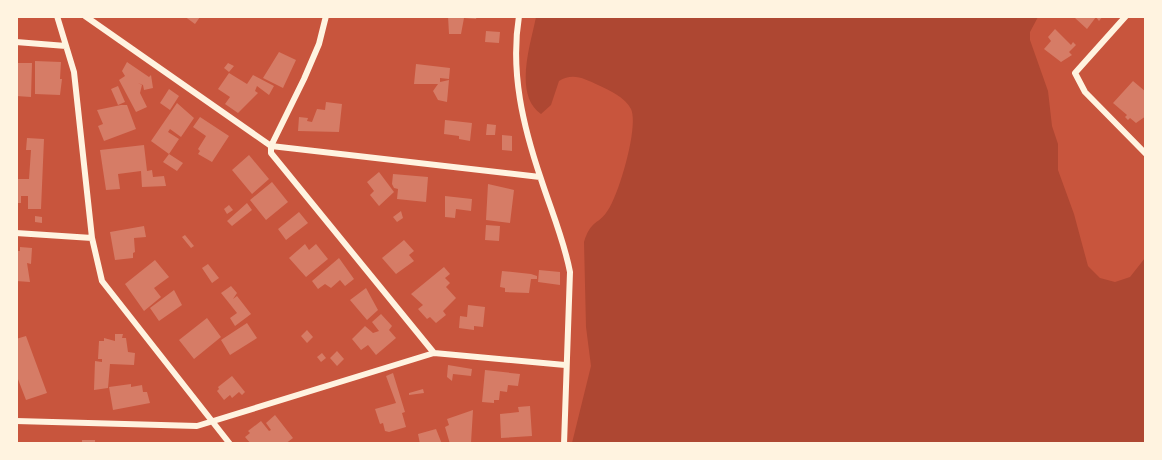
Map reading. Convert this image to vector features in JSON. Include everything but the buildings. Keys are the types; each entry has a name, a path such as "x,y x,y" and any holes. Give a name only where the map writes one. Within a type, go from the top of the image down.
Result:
{"street":[{"path":"57,16 74,72 92,238 102,281 230,444"},
{"path":"85,16 271,146 540,177"},
{"path":"326,16 319,44 271,146 272,156 358,257 434,352"},
{"path":"519,16 515,49 517,86 540,177 567,255 570,272 564,444"},
{"path":"1126,16 1079,66 1076,73 1085,92 1146,154"},
{"path":"16,42 66,46"},
{"path":"16,233 92,238"},
{"path":"16,421 197,426 434,352 565,365"}],"shaded area":[{"path":"536,17 1038,17 1030,32 1030,40 1048,91 1052,126 1058,144 1058,170 1074,214 1088,266 1100,278 1115,282 1130,277 1145,258 1145,443 572,443 591,366 586,327 584,242 589,229 605,215 617,190 627,160 633,118 631,109 621,97 579,77 564,78 559,81 551,105 541,114 533,105 526,82 528,54"}]}
